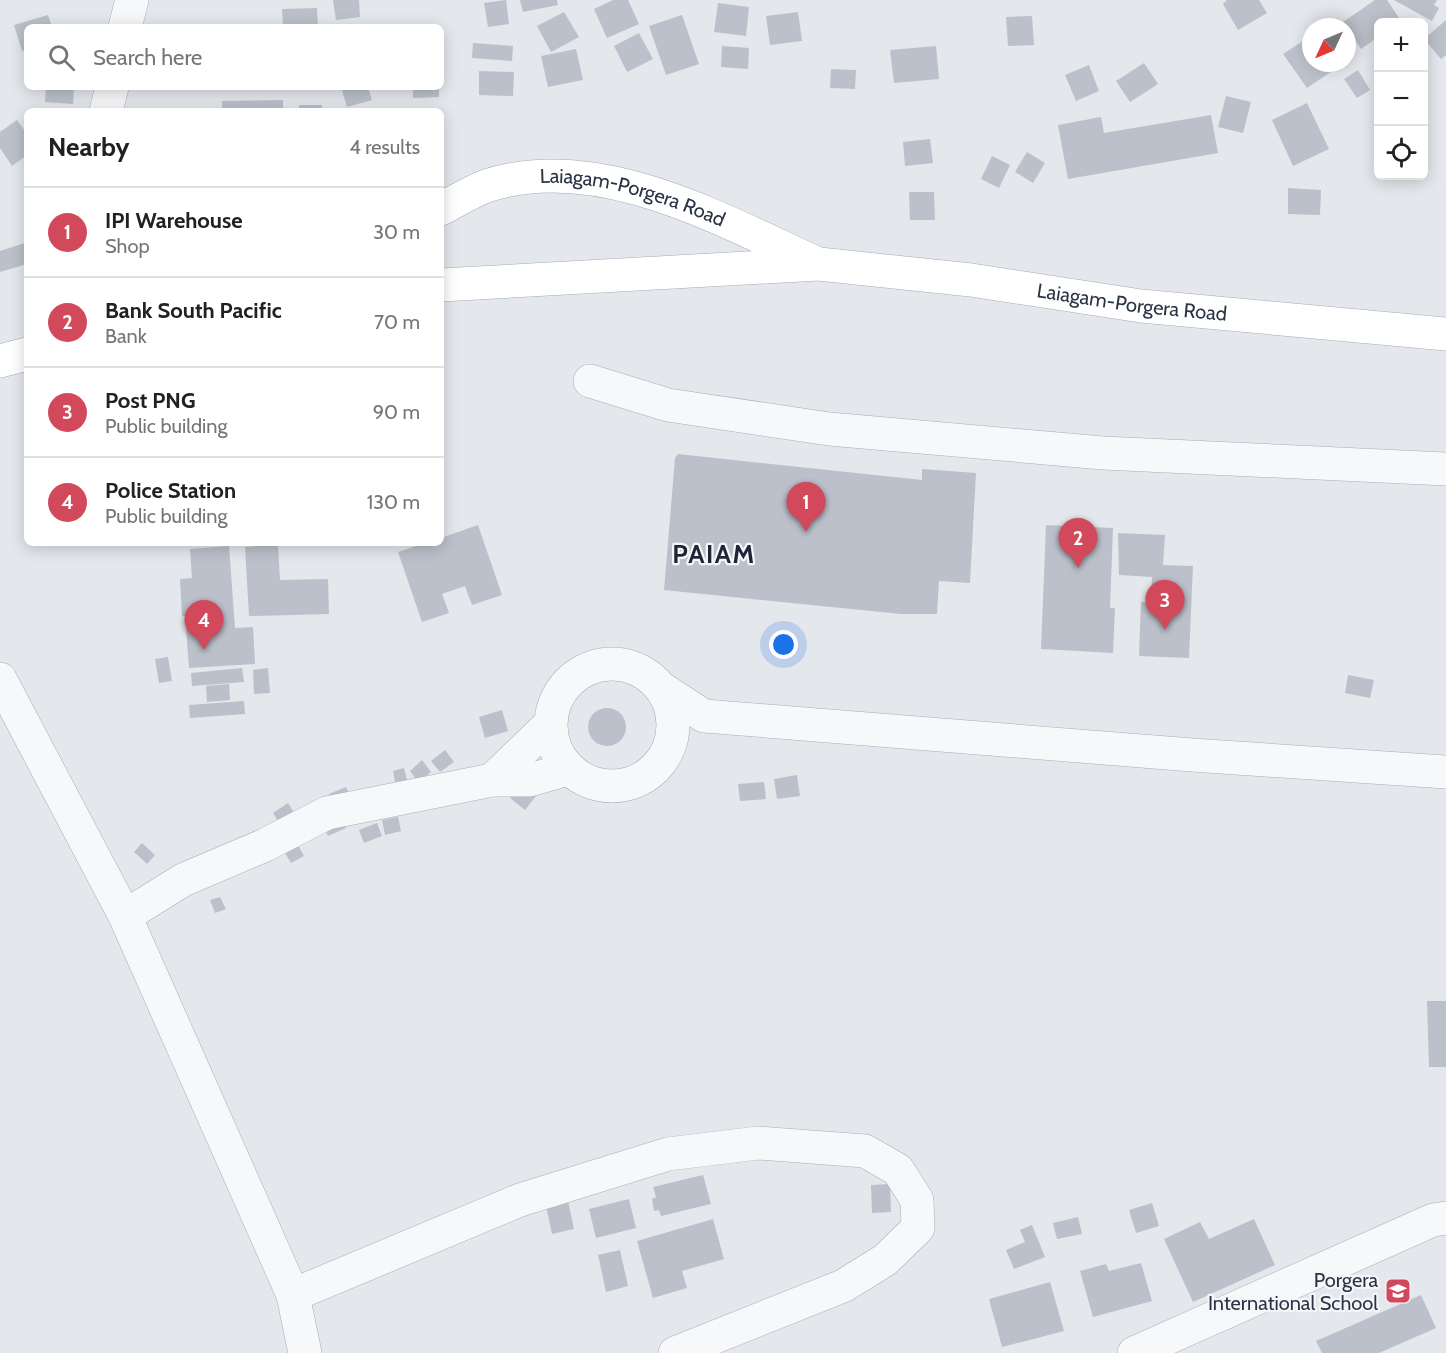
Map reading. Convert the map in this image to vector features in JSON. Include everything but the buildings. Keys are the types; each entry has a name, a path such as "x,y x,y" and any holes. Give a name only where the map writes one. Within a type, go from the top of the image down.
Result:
{"main road":[{"name":"Laiagam-Porgera Road","path":"444,208 485,187 531,177 600,178 692,207 819,264"},
{"name":"Laiagam-Porgera Road","path":"444,285 819,264 970,280 1141,306 1446,334"},
{"path":"0,361 24,355"}],"street":[{"path":"126,24 132,0"},
{"path":"107,108 111,90"},
{"path":"590,381 668,405 829,429 1103,453 1446,469"},
{"path":"704,716 647,777 618,787 588,782 568,770 554,749 549,725 559,690 587,667 623,663 656,680 664,690 704,716 1180,754 1446,772"},
{"path":"0,679 125,916 293,1295 305,1353"},
{"path":"664,690 675,724 664,759"},
{"path":"492,780 549,725"},
{"path":"125,916 183,880 265,845 327,813 492,780 530,780 568,770"},
{"path":"293,1295 520,1200 668,1154 758,1143 864,1151 898,1170 917,1200 918,1228 885,1260 843,1286 675,1353"},
{"path":"1134,1353 1433,1220 1446,1218"}],"place":[{"name":"IPI Warehouse","path":"806,532"},
{"name":"Bank South Pacific","path":"1078,568"},
{"name":"Post PNG","path":"1165,630"},
{"name":"Police Station","path":"204,650"},
{"name":"Porgera International School","path":"1398,1291"}],"district":[{"name":"PAIAM","path":"714,554"}]}
